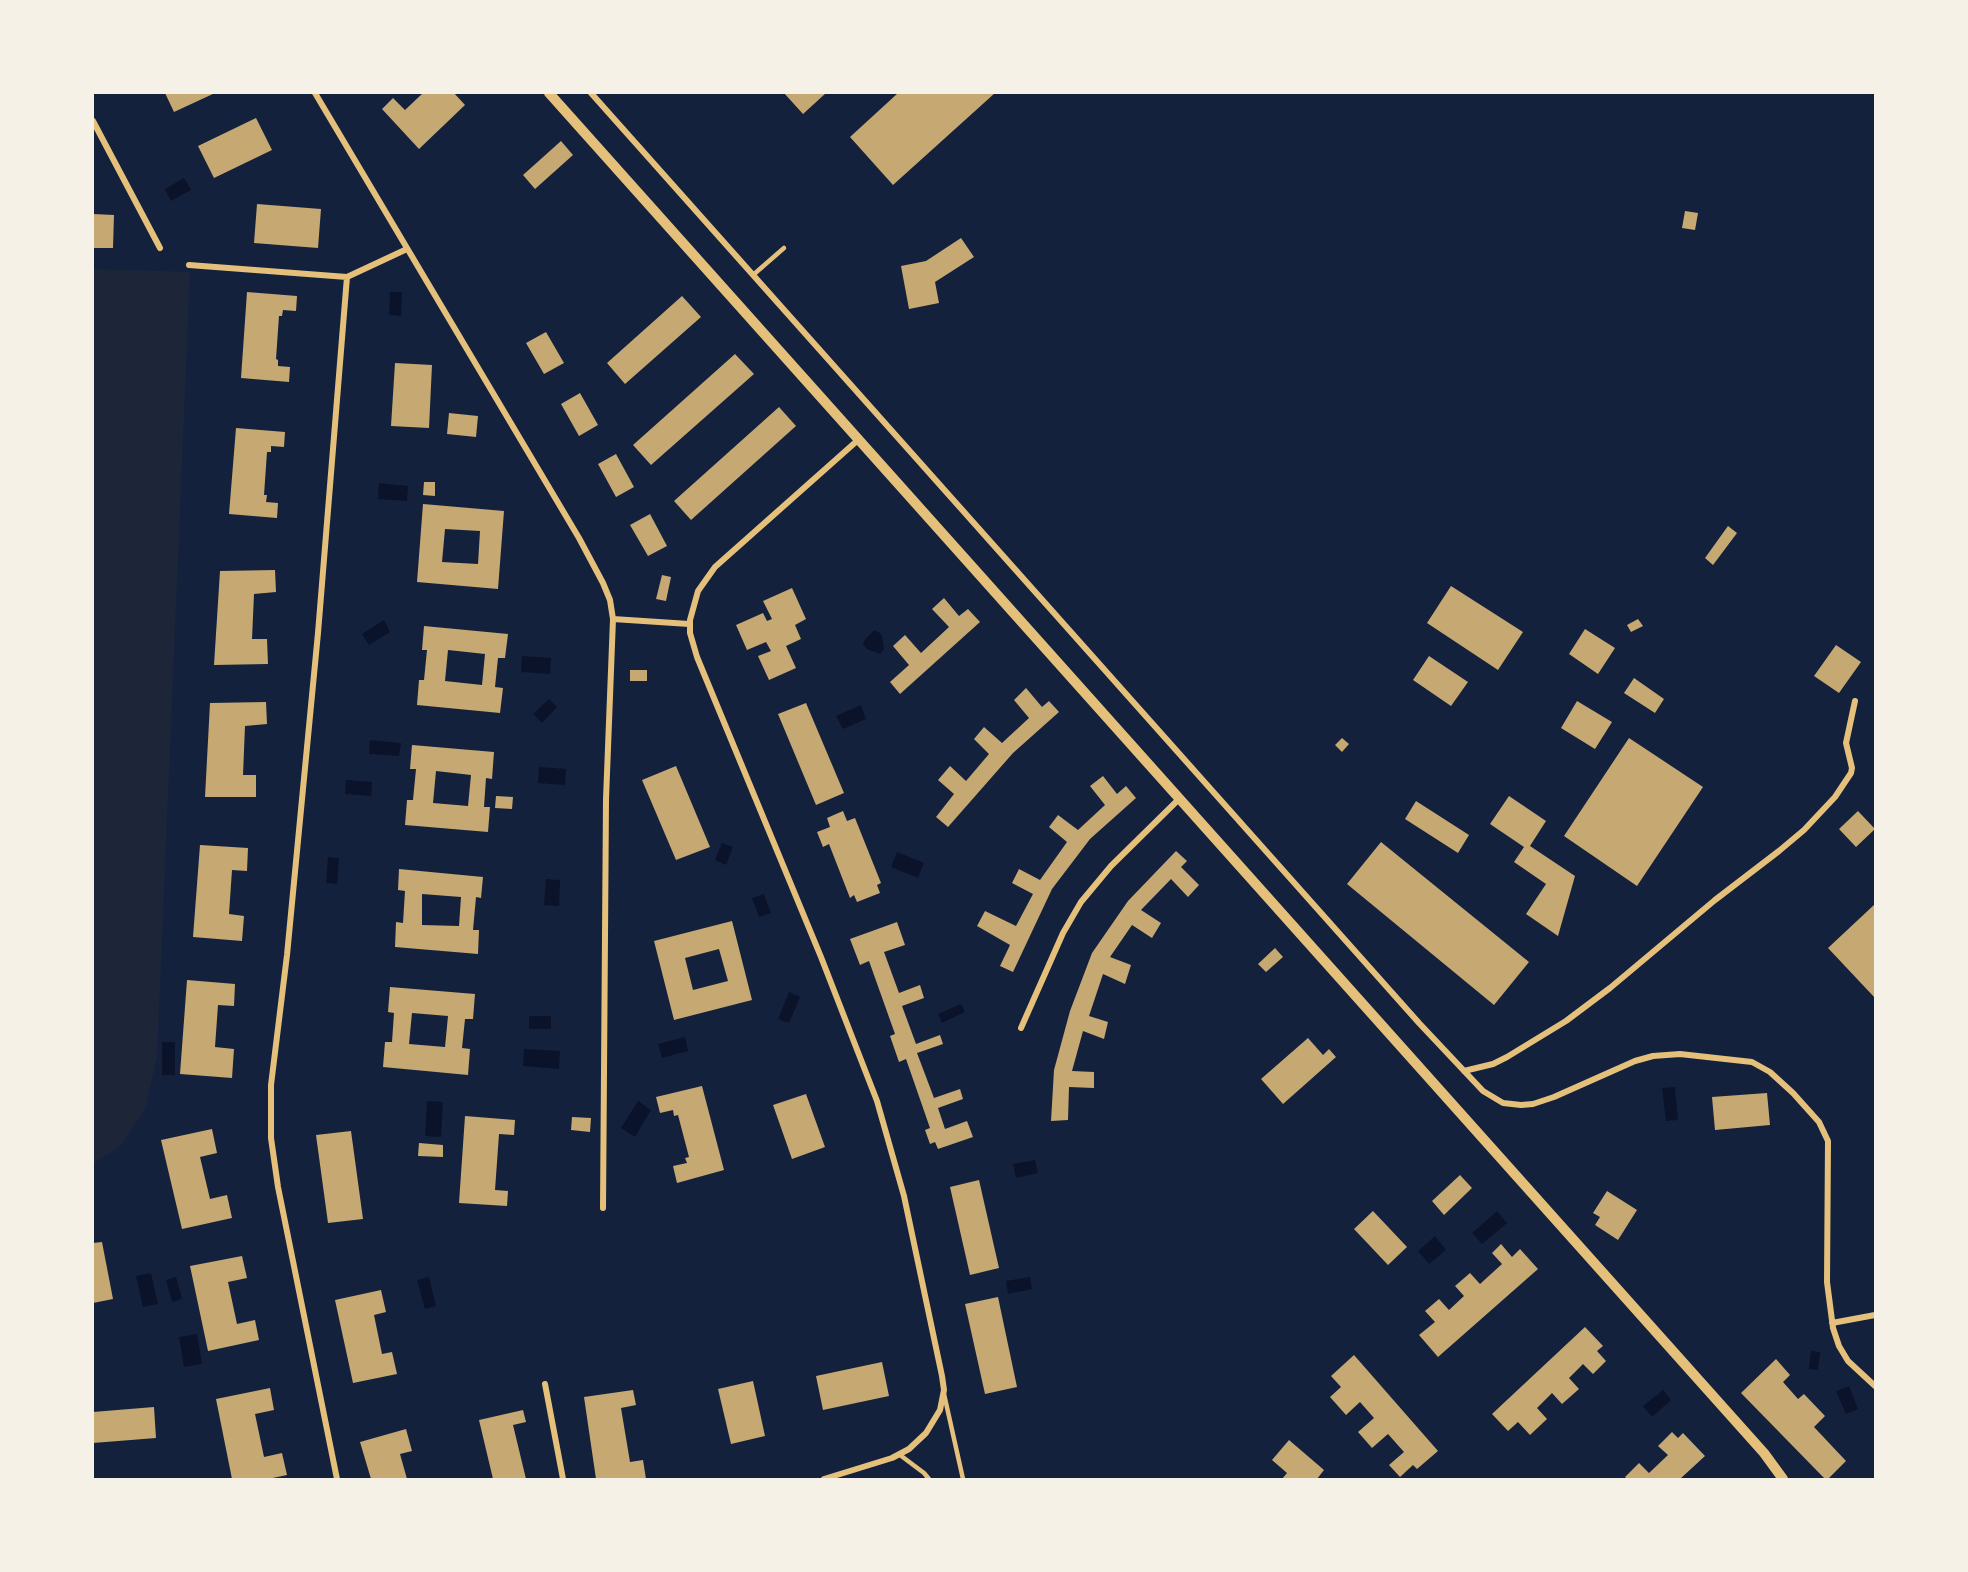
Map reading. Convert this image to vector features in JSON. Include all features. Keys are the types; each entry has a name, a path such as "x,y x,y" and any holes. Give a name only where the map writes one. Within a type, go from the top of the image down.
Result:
{"street":[{"path":"315,93 587,552 610,600 613,619 606,799 603,1208"},
{"path":"549,93 1764,1454 1783,1479"},
{"path":"591,93 1479,1088 1503,1103 1521,1105 1554,1098 1626,1065 1653,1056 1680,1054 1752,1062 1770,1072 1808,1109 1819,1122 1827,1137 1827,1276 1832,1323 1845,1357 1875,1386"},
{"path":"93,121 160,248"},
{"path":"189,265 347,277 407,249"},
{"path":"337,1479 281,1205 271,1138 270,1101 287,955 318,633 347,277"},
{"path":"824,1479 900,1455 926,1433 942,1405 944,1390 940,1364 904,1196 877,1101 817,946 697,657 689,624 698,591 715,567 858,440"},
{"path":"613,619 689,624"},
{"path":"1464,1071 1508,1057 1566,1021 1610,988 1714,900 1804,830 1835,797 1851,773 1852,768 1846,744 1855,701"},
{"path":"1022,1029 1063,933 1081,902 1111,866 1179,799"},
{"path":"1832,1323 1875,1315"},
{"path":"545,1384 563,1479"}],"lane":[{"path":"753,275 784,248"},
{"path":"944,1390 963,1479"},
{"path":"900,1455 929,1479"}],"shaded area":[{"path":"184,178 191,190 171,201 165,189"},
{"path":"93,269 190,272 157,1057 145,1109 121,1145 93,1164"},
{"path":"390,292 402,292 401,316 389,315"},
{"path":"379,483 408,486 407,501 378,499"},
{"path":"384,620 390,632 369,645 362,634"},
{"path":"874,630 882,636 884,649 880,654 867,649 863,644"},
{"path":"522,656 551,658 550,674 521,672"},
{"path":"549,699 557,707 542,723 533,714"},
{"path":"861,705 866,719 843,729 836,716"},
{"path":"370,740 401,743 399,756 369,754"},
{"path":"539,767 566,769 565,785 538,783"},
{"path":"346,780 372,782 371,796 345,794"},
{"path":"722,843 733,847 726,865 715,860"},
{"path":"897,852 924,863 918,878 891,867"},
{"path":"328,857 339,858 337,884 326,883"},
{"path":"546,879 560,880 559,906 544,905"},
{"path":"764,894 771,913 759,917 752,898"},
{"path":"789,992 800,997 789,1023 778,1019"},
{"path":"961,1004 965,1012 942,1023 938,1014"},
{"path":"529,1016 551,1016 551,1029 529,1029"},
{"path":"685,1037 688,1051 662,1058 658,1044"},
{"path":"162,1042 175,1042 175,1075 162,1075"},
{"path":"524,1049 560,1051 559,1069 523,1066"},
{"path":"1675,1087 1678,1120 1666,1121 1662,1088"},
{"path":"427,1101 443,1102 441,1137 425,1136"},
{"path":"638,1101 651,1110 635,1137 621,1128"},
{"path":"1035,1160 1038,1173 1016,1178 1013,1164"},
{"path":"1497,1211 1507,1223 1482,1244 1472,1233"},
{"path":"1435,1236 1446,1250 1429,1264 1418,1251"},
{"path":"151,1273 158,1304 143,1307 136,1276"},
{"path":"176,1277 182,1299 172,1302 166,1280"},
{"path":"429,1277 436,1306 425,1309 417,1280"},
{"path":"1030,1277 1032,1289 1008,1294 1006,1281"},
{"path":"197,1334 202,1364 184,1367 179,1337"},
{"path":"1811,1351 1820,1352 1818,1370 1809,1369"},
{"path":"1849,1386 1858,1409 1846,1414 1836,1391"},
{"path":"1663,1390 1671,1400 1652,1417 1643,1406"}],"building":[{"path":"165,93 215,93 174,112"},
{"path":"423,93 454,93 465,105 419,149 382,109 393,98 405,110"},
{"path":"784,93 826,93 803,114"},
{"path":"898,93 995,93 893,185 850,137"},
{"path":"256,118 272,150 214,178 198,146"},
{"path":"561,141 573,155 535,189 523,175"},
{"path":"257,204 321,209 318,248 254,243"},
{"path":"1685,211 1698,213 1695,230 1682,228"},
{"path":"93,214 114,215 113,248 93,248"},
{"path":"961,238 974,257 935,282 939,303 909,309 901,266 926,261"},
{"path":"247,292 297,296 296,311 283,310 282,316 279,316 276,359 278,366 290,367 289,382 241,378"},
{"path":"682,296 701,317 625,384 607,363"},
{"path":"546,332 564,363 544,374 526,343"},
{"path":"735,354 754,374 651,465 633,445"},
{"path":"395,363 432,365 429,428 391,426"},
{"path":"580,393 598,425 579,436 561,404"},
{"path":"779,407 796,426 691,520 674,501"},
{"path":"449,413 478,416 476,437 447,434"},
{"path":"236,428 285,432 284,447 271,446 271,452 267,452 264,495 267,495 266,502 278,503 277,518 229,514"},
{"path":"616,454 634,487 616,497 598,464"},
{"path":"424,482 435,482 435,496 423,495"},
{"path":"423,504 504,511 498,589 417,582","holes":["445,529 480,531 478,564 442,562"]},
{"path":"650,514 667,546 648,556 630,525"},
{"path":"1728,526 1737,533 1713,565 1705,558"},
{"path":"275,570 276,592 254,594 252,639 267,639 268,664 214,665 220,571"},
{"path":"662,575 671,577 666,601 656,599"},
{"path":"1451,586 1523,632 1498,670 1427,623"},
{"path":"792,588 806,619 795,625 801,639 786,646 796,668 769,680 758,656 771,651 766,642 747,650 736,625 763,613 767,621 772,619 763,601"},
{"path":"944,598 959,616 968,609 980,622 900,694 890,682 909,665 893,646 905,635 921,653 949,627 932,609"},
{"path":"1638,619 1643,626 1631,632 1627,625"},
{"path":"424,626 508,634 505,658 498,658 495,687 503,688 500,713 417,705 419,680 424,680 427,650 422,650","holes":["448,650 485,654 482,685 445,681"]},
{"path":"1585,629 1615,648 1598,674 1569,654"},
{"path":"1836,645 1861,662 1839,693 1814,676"},
{"path":"1429,656 1468,682 1451,706 1413,680"},
{"path":"630,670 647,670 647,681 630,681"},
{"path":"1634,678 1664,699 1655,713 1624,693"},
{"path":"1026,688 1042,707 1049,701 1059,712 1013,753 948,827 936,817 954,794 938,780 950,766 966,781 989,754 974,739 984,727 1002,743 1029,718 1014,700"},
{"path":"1577,701 1612,722 1595,749 1561,728"},
{"path":"266,702 267,724 245,726 243,775 256,775 256,797 205,797 210,703"},
{"path":"806,703 844,793 816,805 778,714"},
{"path":"1342,738 1349,744 1342,752 1335,745"},
{"path":"1629,738 1703,787 1637,886 1564,836"},
{"path":"412,745 494,752 492,779 486,778 484,807 490,807 488,832 405,825 407,800 413,800 416,769 410,769","holes":["436,771 471,775 468,806 433,803"]},
{"path":"676,766 710,847 676,860 642,780"},
{"path":"1103,776 1117,794 1126,786 1136,798 1090,839 1052,889 1013,972 1000,966 1010,945 977,926 985,911 1016,926 1033,894 1012,883 1019,869 1040,880 1067,842 1049,827 1058,815 1078,830 1105,805 1090,786"},
{"path":"496,796 513,797 512,809 495,808"},
{"path":"1509,796 1546,821 1530,846 1575,876 1558,936 1526,914 1546,884 1514,862 1524,847 1490,824"},
{"path":"1416,801 1469,835 1458,853 1405,819"},
{"path":"843,811 847,821 855,818 881,883 877,885 880,893 857,902 854,895 850,898 829,844 823,847 817,832 830,827 827,818"},
{"path":"1858,811 1875,829 1856,847 1839,829"},
{"path":"1381,842 1529,962 1494,1005 1347,884"},
{"path":"200,845 248,848 247,871 232,870 229,914 244,916 242,941 193,937"},
{"path":"1176,851 1187,861 1181,867 1199,885 1188,897 1171,879 1141,910 1161,923 1152,938 1132,925 1110,957 1131,965 1125,984 1103,974 1089,1016 1108,1022 1104,1039 1083,1031 1072,1071 1094,1072 1094,1088 1069,1087 1068,1120 1051,1121 1054,1070 1070,1011 1092,953 1128,901"},
{"path":"399,869 483,877 481,898 476,897 473,930 479,930 478,954 395,947 396,922 403,923 405,891 398,890","holes":["422,894 461,897 459,926 422,925"]},
{"path":"1875,904 1875,998 1828,948"},
{"path":"732,921 752,1000 674,1020 654,941","holes":["719,949 728,981 693,990 685,958"]},
{"path":"897,922 905,945 884,952 899,993 920,985 924,998 902,1006 916,1044 940,1035 943,1044 917,1053 934,1098 960,1089 963,1099 938,1108 945,1129 967,1121 973,1137 938,1149 935,1142 930,1144 925,1130 930,1128 906,1059 899,1062 890,1036 895,1034 869,961 860,965 850,939"},
{"path":"1275,948 1283,957 1266,972 1258,964"},
{"path":"187,980 235,984 234,1006 218,1005 215,1047 234,1049 232,1078 180,1074"},
{"path":"390,987 475,994 473,1019 465,1019 462,1048 470,1049 468,1075 383,1067 385,1042 392,1042 394,1013 388,1012","holes":["412,1013 448,1016 445,1047 409,1044"]},
{"path":"1308,1038 1323,1055 1329,1049 1336,1057 1283,1104 1261,1079"},
{"path":"702,1086 724,1170 677,1183 673,1166 687,1163 685,1158 689,1157 678,1115 674,1116 673,1110 660,1113 656,1097"},
{"path":"1767,1093 1770,1125 1715,1130 1712,1097"},
{"path":"806,1094 825,1147 792,1159 773,1105"},
{"path":"465,1116 515,1120 514,1135 499,1134 495,1190 508,1191 507,1206 459,1203"},
{"path":"572,1117 591,1118 590,1132 571,1130"},
{"path":"212,1129 217,1153 200,1157 210,1199 227,1195 232,1218 182,1229 161,1140"},
{"path":"351,1131 363,1219 328,1223 316,1135"},
{"path":"419,1143 443,1145 443,1157 418,1156"},
{"path":"1460,1175 1472,1188 1444,1215 1432,1201"},
{"path":"979,1180 999,1268 970,1275 950,1187"},
{"path":"1607,1191 1637,1210 1618,1240 1595,1225 1600,1217 1593,1213"},
{"path":"1373,1211 1407,1247 1388,1265 1354,1229"},
{"path":"102,1242 113,1299 93,1303 93,1243"},
{"path":"1501,1244 1512,1257 1520,1249 1538,1269 1438,1357 1419,1335 1435,1322 1425,1311 1439,1299 1449,1310 1464,1296 1455,1286 1470,1273 1480,1284 1502,1264 1492,1253"},
{"path":"242,1256 247,1278 228,1282 237,1324 255,1320 259,1340 208,1351 190,1266"},
{"path":"381,1290 386,1312 374,1315 382,1354 392,1352 397,1374 353,1383 335,1300"},
{"path":"998,1297 1017,1387 985,1394 965,1304"},
{"path":"1585,1327 1603,1346 1597,1351 1606,1361 1593,1374 1583,1364 1569,1378 1579,1389 1562,1404 1552,1393 1537,1408 1547,1419 1530,1435 1518,1422 1508,1431 1492,1414"},
{"path":"1354,1355 1438,1451 1417,1469 1413,1465 1400,1477 1389,1465 1404,1452 1388,1434 1372,1448 1358,1432 1374,1418 1360,1402 1346,1415 1330,1397 1341,1387 1331,1376"},
{"path":"1776,1359 1790,1375 1783,1382 1798,1399 1804,1394 1825,1416 1814,1427 1846,1461 1828,1479 1825,1479 1741,1393"},
{"path":"882,1362 889,1396 823,1410 816,1376"},
{"path":"753,1381 765,1436 731,1444 718,1389"},
{"path":"270,1388 274,1410 255,1414 264,1457 282,1453 287,1475 268,1479 232,1479 216,1399"},
{"path":"633,1390 636,1405 621,1408 630,1462 643,1460 646,1479 596,1479 584,1397"},
{"path":"154,1407 156,1438 93,1443 93,1412"},
{"path":"523,1410 526,1422 513,1425 526,1479 493,1479 479,1420"},
{"path":"406,1429 412,1451 400,1454 407,1479 371,1479 360,1442"},
{"path":"1672,1432 1678,1438 1683,1433 1705,1456 1680,1479 1627,1479 1625,1477 1639,1463 1649,1473 1668,1455 1658,1446"},
{"path":"1289,1440 1324,1470 1317,1479 1282,1479 1287,1473 1272,1460"}]}
